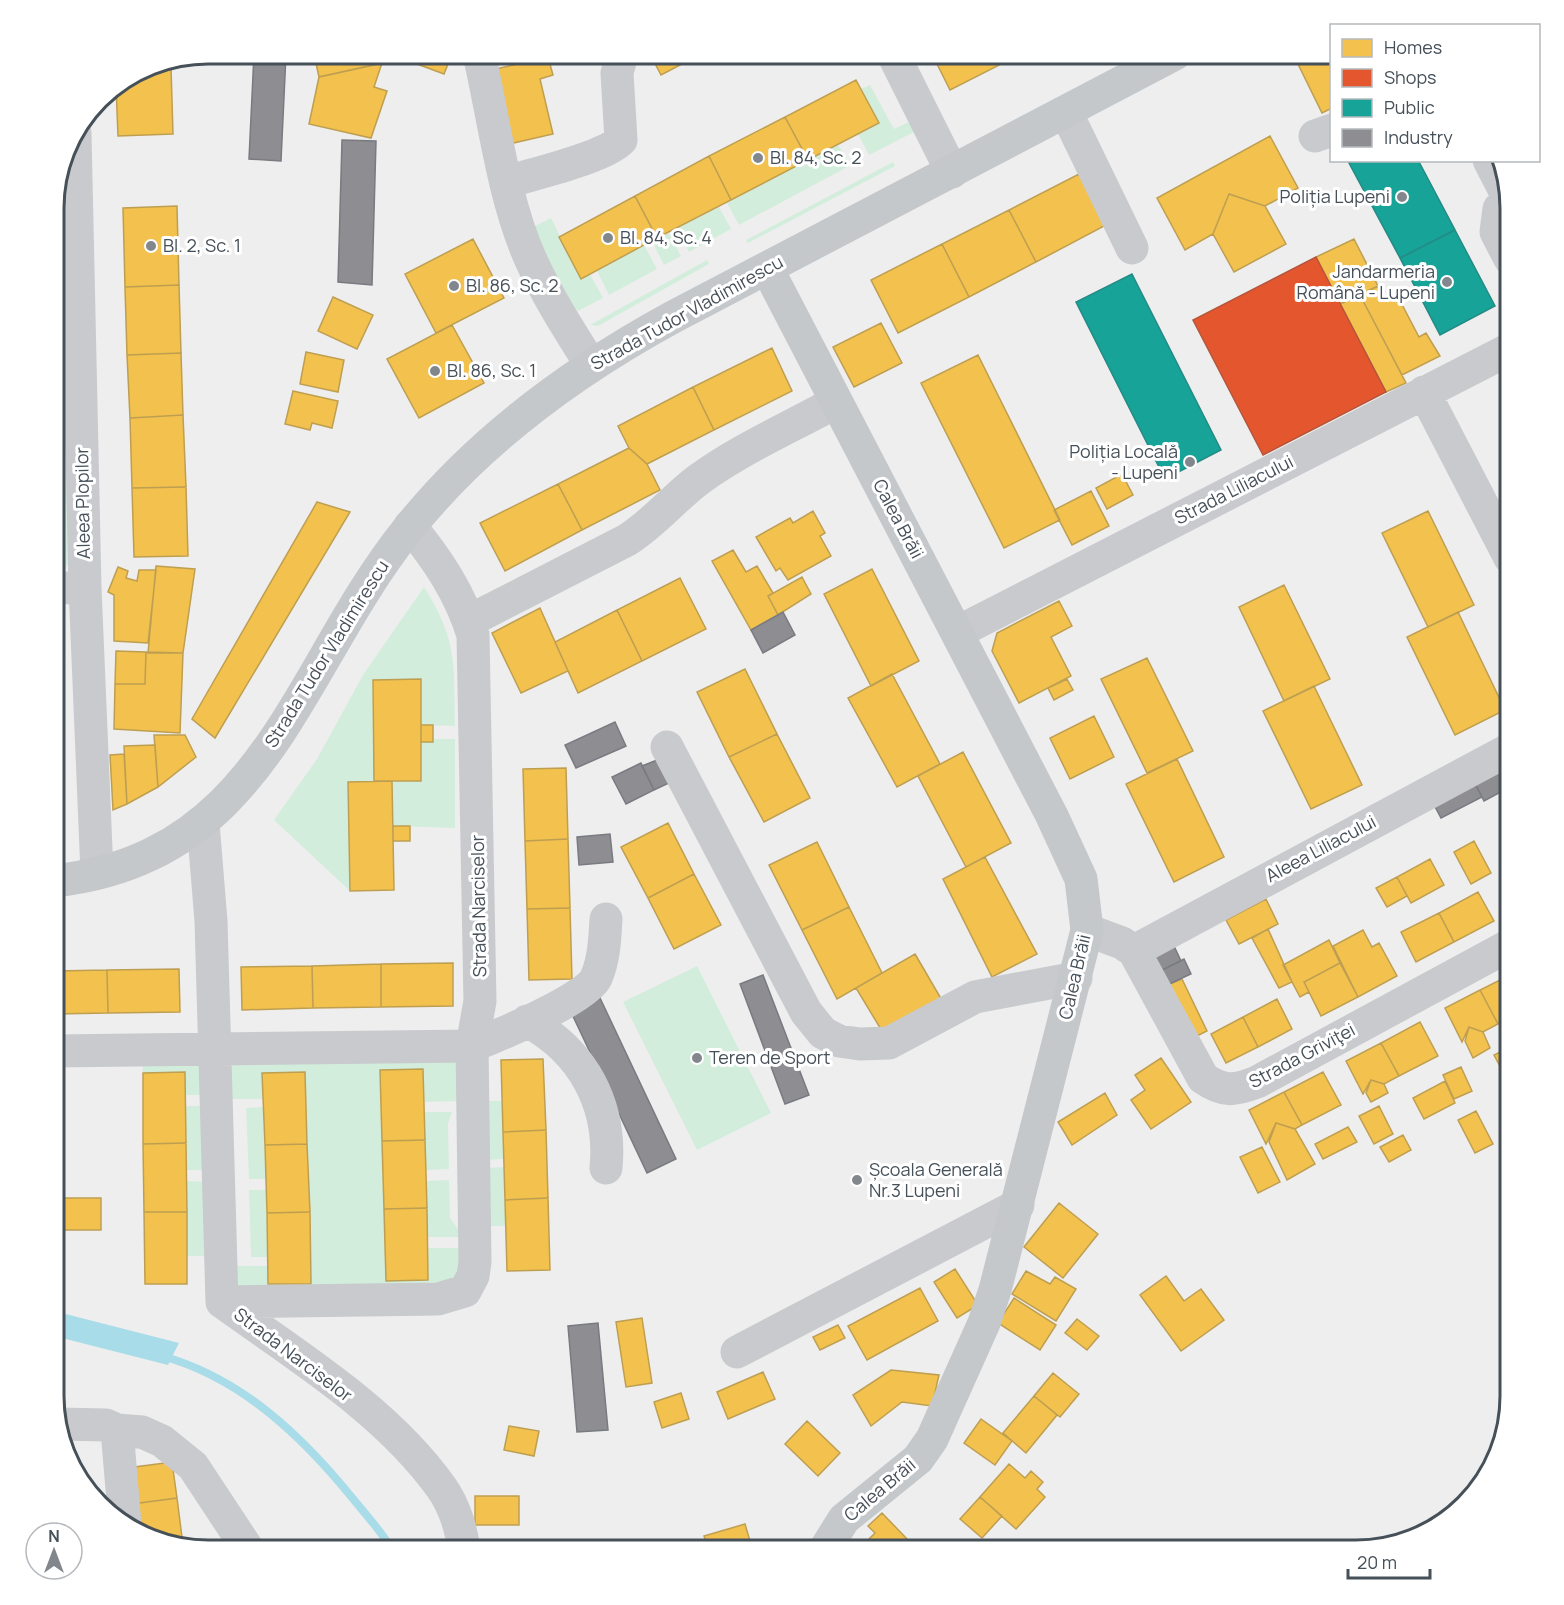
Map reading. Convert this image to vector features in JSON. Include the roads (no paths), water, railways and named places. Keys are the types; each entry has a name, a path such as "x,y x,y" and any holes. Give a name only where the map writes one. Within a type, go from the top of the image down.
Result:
{"main road":[{"name":"Strada Tudor Vladimirescu","path":"64,880 97,873 156,852 203,823 248,779 273,744 373,577 410,526 496,439 556,390 636,337 1154,65"},
{"name":"Calea Brăii","path":"767,268 958,632 1081,879 1087,930 1018,1205 984,1323 932,1439 918,1459 844,1520 831,1540"}],"street":[{"path":"481,65 507,182 529,256 550,299 591,365"},
{"path":"507,182 579,160 615,146 621,140 617,73 619,65"},
{"path":"898,65 952,172"},
{"path":"1066,112 1132,248"},
{"name":"Aleea Plopilor","path":"75,154 70,587 97,873"},
{"path":"1500,208 1496,232 1500,240"},
{"name":"Strada Liliacului","path":"958,632 1500,354"},
{"path":"1424,392 1500,539"},
{"path":"469,621 627,540 651,524 697,481 836,402"},
{"name":"Strada Narciselor","path":"222,1302 438,1299 465,1291 473,1276 475,1262 472,1046 480,1001 473,635 464,606 439,561 410,526"},
{"path":"667,747 806,1012 823,1033 839,1041 860,1044 889,1043 975,997 1076,978"},
{"name":"Aleea Liliacului","path":"1134,951 1500,754"},
{"name":"Strada Narciselor","path":"203,823 211,921 222,1302"},
{"path":"64,1052 472,1046 527,1021 586,990 596,979 603,952 606,919"},
{"path":"1087,930 1122,943 1134,951"},
{"name":"Strada Griviţei","path":"1134,951 1203,1078 1216,1087 1228,1091 1257,1082 1500,950"},
{"path":"527,1021 547,1032 563,1046 587,1075 597,1097 606,1131 606,1168"},
{"path":"737,1352 1018,1205"},
{"name":"Strada Narciselor","path":"222,1302 375,1416 442,1488 462,1532 463,1540"},
{"path":"67,1424 93,1423 117,1430 142,1432 162,1441 193,1466 242,1540"},
{"path":"117,1430 124,1513"}],"water":[{"path":"64,1314 179,1343 168,1365 64,1339"}],"waterway":[{"path":"162,1356 219,1379 269,1413 314,1454 386,1540"}],"place":[{"name":"Bl. 84, Sc. 2","path":"758,158"},
{"name":"Poliția Lupeni","path":"1402,197"},
{"name":"Bl. 84, Sc. 4","path":"608,238"},
{"name":"Bl. 2, Sc. 1","path":"151,246"},
{"name":"Jandarmeria Română - Lupeni","path":"1447,282"},
{"name":"Bl. 86, Sc. 2","path":"454,286"},
{"name":"Bl. 86, Sc. 1","path":"435,371"},
{"name":"Poliția Locală - Lupeni","path":"1190,462"},
{"name":"Teren de Sport","path":"697,1058"},
{"name":"Școala Generală Nr.3 Lupeni","path":"857,1180"}]}
